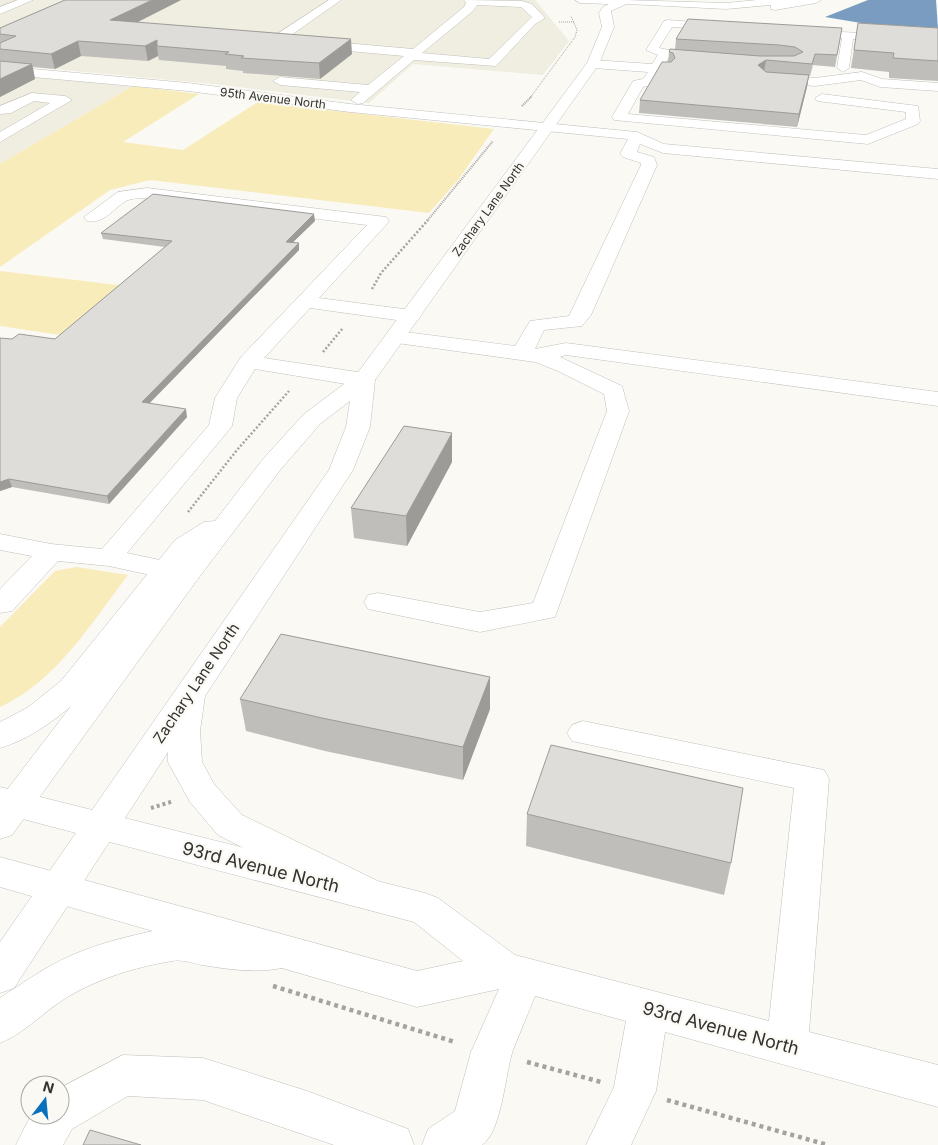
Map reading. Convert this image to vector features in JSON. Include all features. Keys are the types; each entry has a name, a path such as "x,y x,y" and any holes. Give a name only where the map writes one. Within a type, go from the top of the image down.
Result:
{"main road":[{"path":"0,11 28,0"},
{"path":"336,0 275,41 413,55 492,63 531,22 539,18 528,6 470,0 472,3 469,9 458,17 413,55 371,89 350,108"},
{"path":"571,0 585,12"},
{"path":"580,0 738,6 793,0"},
{"path":"686,0 724,2 759,0"},
{"path":"674,3 704,8 744,9 788,6 816,0"},
{"name":"Zachary Lane North","path":"5,810 176,572 229,518 312,419 364,380 593,64 600,50 596,31 608,27 605,13 607,9 628,1"},
{"path":"458,17 479,17 489,5 517,5 526,10 532,18 531,22"},
{"path":"514,21 531,22"},
{"path":"681,55 665,54 652,50 668,23 736,28"},
{"path":"794,32 938,41"},
{"path":"848,35 838,67 880,83 938,87"},
{"path":"665,54 648,82 638,84 619,117 868,140 913,121 913,109 822,98"},
{"path":"593,64 677,70"},
{"name":"95th Avenue North","path":"0,70 188,87 350,108 637,136"},
{"path":"756,77 815,82 862,76"},
{"path":"264,80 371,89"},
{"path":"815,82 822,98 820,115"},
{"path":"0,138 66,100 32,97 2,111"},
{"path":"626,104 643,106"},
{"path":"531,354 537,325 575,322 581,315 649,165 649,160 628,154 637,136 663,148 938,174"},
{"path":"94,217 124,195 147,193 380,221 249,362 226,398 220,426 109,558"},
{"path":"305,302 411,316"},
{"path":"378,602 480,622 545,610 618,411 614,391 566,366 531,354 397,337"},
{"path":"531,354 566,349 938,399"},
{"path":"249,362 364,380"},
{"name":"Zachary Lane North","path":"0,975 57,887 341,470 358,428 364,380"},
{"path":"0,542 51,552 109,558 176,572 72,689 38,716 0,736"},
{"path":"0,604 51,552"},
{"path":"191,689 184,730 185,762 202,793 230,825 369,894"},
{"path":"583,733 812,779 787,1045"},
{"name":"93rd Avenue North","path":"5,810 99,826 425,909 514,973 938,1086"},
{"name":"93rd Avenue North","path":"0,872 57,887 276,968 417,989 514,973"},
{"path":"0,1024 11,1013 54,984 85,968 131,952 175,943 241,954 276,968"},
{"path":"444,1145 473,1125 514,973"},
{"path":"608,1145 635,1091 648,1009"},
{"path":"70,1106 123,1075 203,1079 307,1113 392,1145"},
{"path":"38,1145 50,1125"}],"path":[{"path":"516,112 534,94 575,37 577,30 569,12"},
{"path":"369,294 381,273 446,200 498,134"},
{"path":"320,355 348,322"},
{"path":"183,518 237,450 292,388"},
{"path":"276,968 455,1042"},
{"path":"527,1062 828,1145"}],"shaded area":[{"path":"0,0 535,0 569,41 543,75 413,64 369,103 213,84 0,64"},
{"path":"0,74 133,86 0,164"},
{"path":"133,86 199,94 123,142 183,150 258,102 494,129 458,180 429,213 150,180 110,190 0,267 0,164"},
{"path":"0,271 126,286 67,336 0,326"},
{"path":"77,567 128,575 72,649 56,667 20,696 0,707 0,627 55,571"}],"water":[{"path":"868,0 936,0 938,29 873,25 825,17"}],"building":[{"path":"65,0 152,0 110,20 351,39 319,63 241,58 244,56 225,54 229,52 157,46 157,40 145,46 78,41 51,54 0,49 0,43 16,36 0,34 0,28"},
{"path":"688,19 842,28 837,55 815,54 812,64 766,60 758,65 766,72 809,75 799,114 640,100 662,62 671,62 675,58 673,53 669,52 670,49 760,56 794,56 803,52 795,47 779,45 676,39"},
{"path":"858,23 938,28 938,61 893,58 894,53 854,50"},
{"path":"0,61 32,64 0,79"},
{"path":"153,194 314,214 286,242 299,243 142,402 186,409 107,496 9,479 0,482 0,338 12,339 19,334 55,339 172,241 101,233"},
{"path":"404,426 452,433 406,516 351,508"},
{"path":"281,634 490,677 463,747 240,699"},
{"path":"551,745 743,788 731,863 527,814"},
{"path":"90,1130 141,1145 83,1145"}]}
